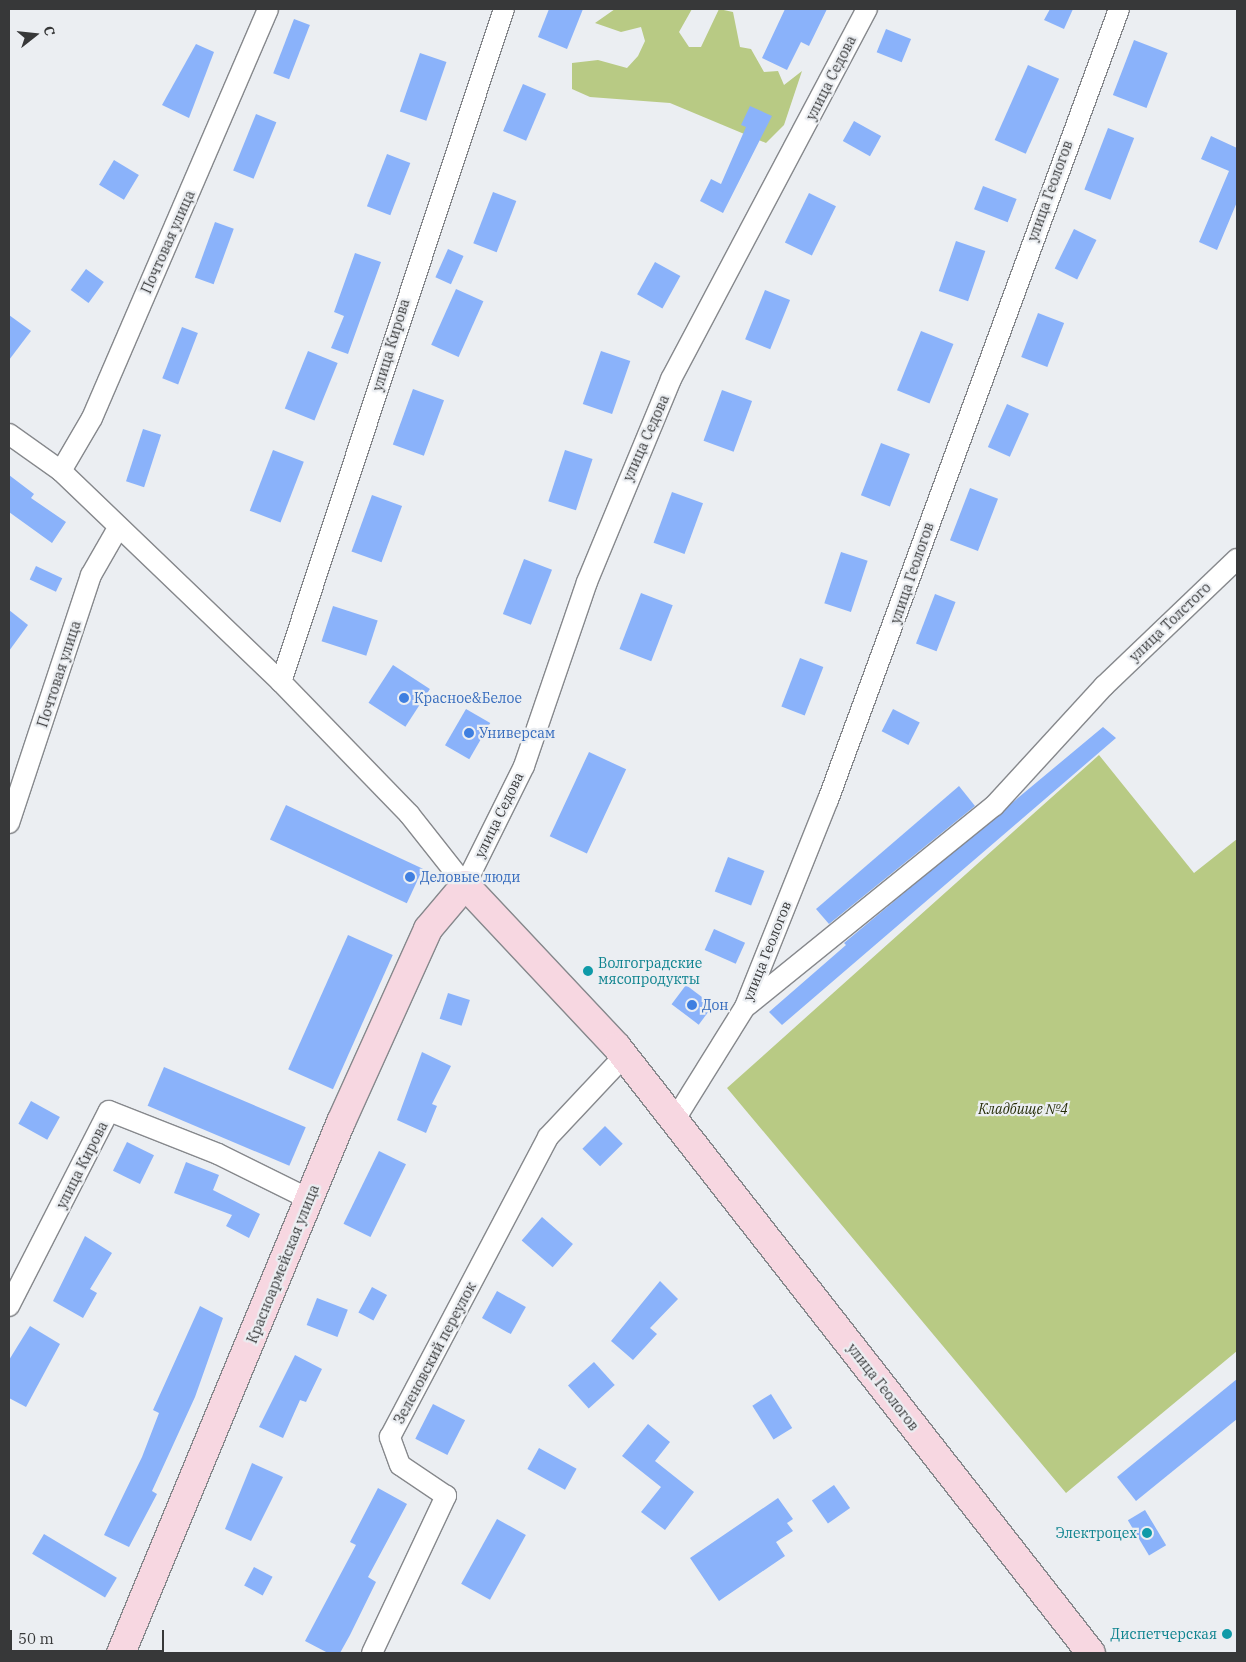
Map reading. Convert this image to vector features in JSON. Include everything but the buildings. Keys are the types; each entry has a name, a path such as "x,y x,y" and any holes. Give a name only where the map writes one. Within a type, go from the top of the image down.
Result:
{"street":[{"name":"Почтовая улица","path":"61,472 92,418 268,9"},
{"name":"улица Кирова","path":"281,682 504,9"},
{"name":"улица Седова","path":"465,885 524,766 587,582 668,388 867,9"},
{"name":"улица Геологов","path":"674,1122 745,1007 897,616 1119,9"},
{"path":"9,434 61,472 281,682 409,814 465,885"},
{"name":"Почтовая улица","path":"9,823 90,575 118,528"},
{"name":"улица Толстого","path":"745,1007 994,806 1104,686 1237,559"},
{"name":"улица Геологов","path":"465,885 624,1056 1091,1653"},
{"name":"Красноармейская улица","path":"121,1653 310,1199 428,929 465,885"},
{"name":"Зеленовский переулок","path":"372,1653 446,1496 400,1465 390,1437 548,1137 624,1056"},
{"name":"улица Кирова","path":"9,1306 109,1112 218,1154 310,1199"}],"green space":[{"path":"615,9 692,9 679,32 689,47 701,47 719,9 733,12 740,47 751,49 764,72 778,71 784,85 802,71 784,125 766,143 670,103 590,97 572,89 572,63 598,60 627,68 638,56 645,41 641,27 621,32 595,23"},
{"name":"Кладбище №4","path":"1099,755 1194,873 1237,839 1237,1351 1066,1493 727,1088"}],"place":[{"name":"Красное&Белое","path":"404,698"},
{"name":"Универсам","path":"469,733"},
{"name":"Деловые люди","path":"410,877"},
{"name":"Волгоградские мясопродукты","path":"588,971"},
{"name":"Дон","path":"692,1005"},
{"name":"Электроцех","path":"1147,1533"},
{"name":"Диспетчерская","path":"1227,1634"}]}
